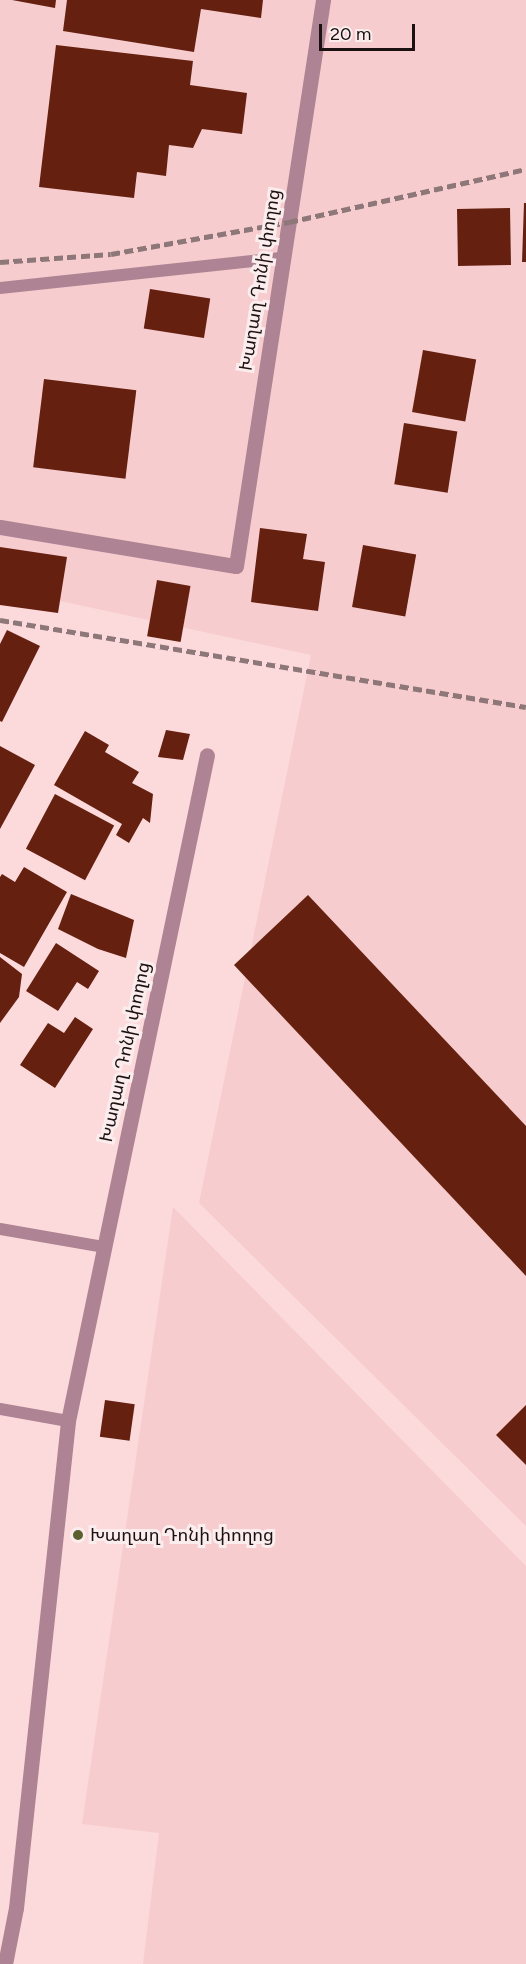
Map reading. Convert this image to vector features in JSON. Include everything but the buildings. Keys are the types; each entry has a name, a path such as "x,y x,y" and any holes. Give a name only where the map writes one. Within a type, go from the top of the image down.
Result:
{"street":[{"name":"Խաղաղ Դոնի փողոց","path":"0,527 236,566 323,0"},
{"name":"Խաղաղ Դոնի փողոց","path":"5,1964 16,1908 68,1421 207,755"}],"lane":[{"path":"0,288 284,258"},
{"path":"0,1229 104,1247"},
{"path":"0,1409 68,1421"}],"shaded area":[{"path":"0,0 526,0 526,1526 199,1203 311,655 0,588"},
{"path":"173,1207 526,1566 526,1964 143,1964 159,1833 82,1824"}],"railway":[{"path":"0,262 111,254 289,222 526,169"},
{"path":"0,620 526,707"}],"place":[{"name":"Խաղաղ Դոնի փողոց","path":"78,1535"}]}
